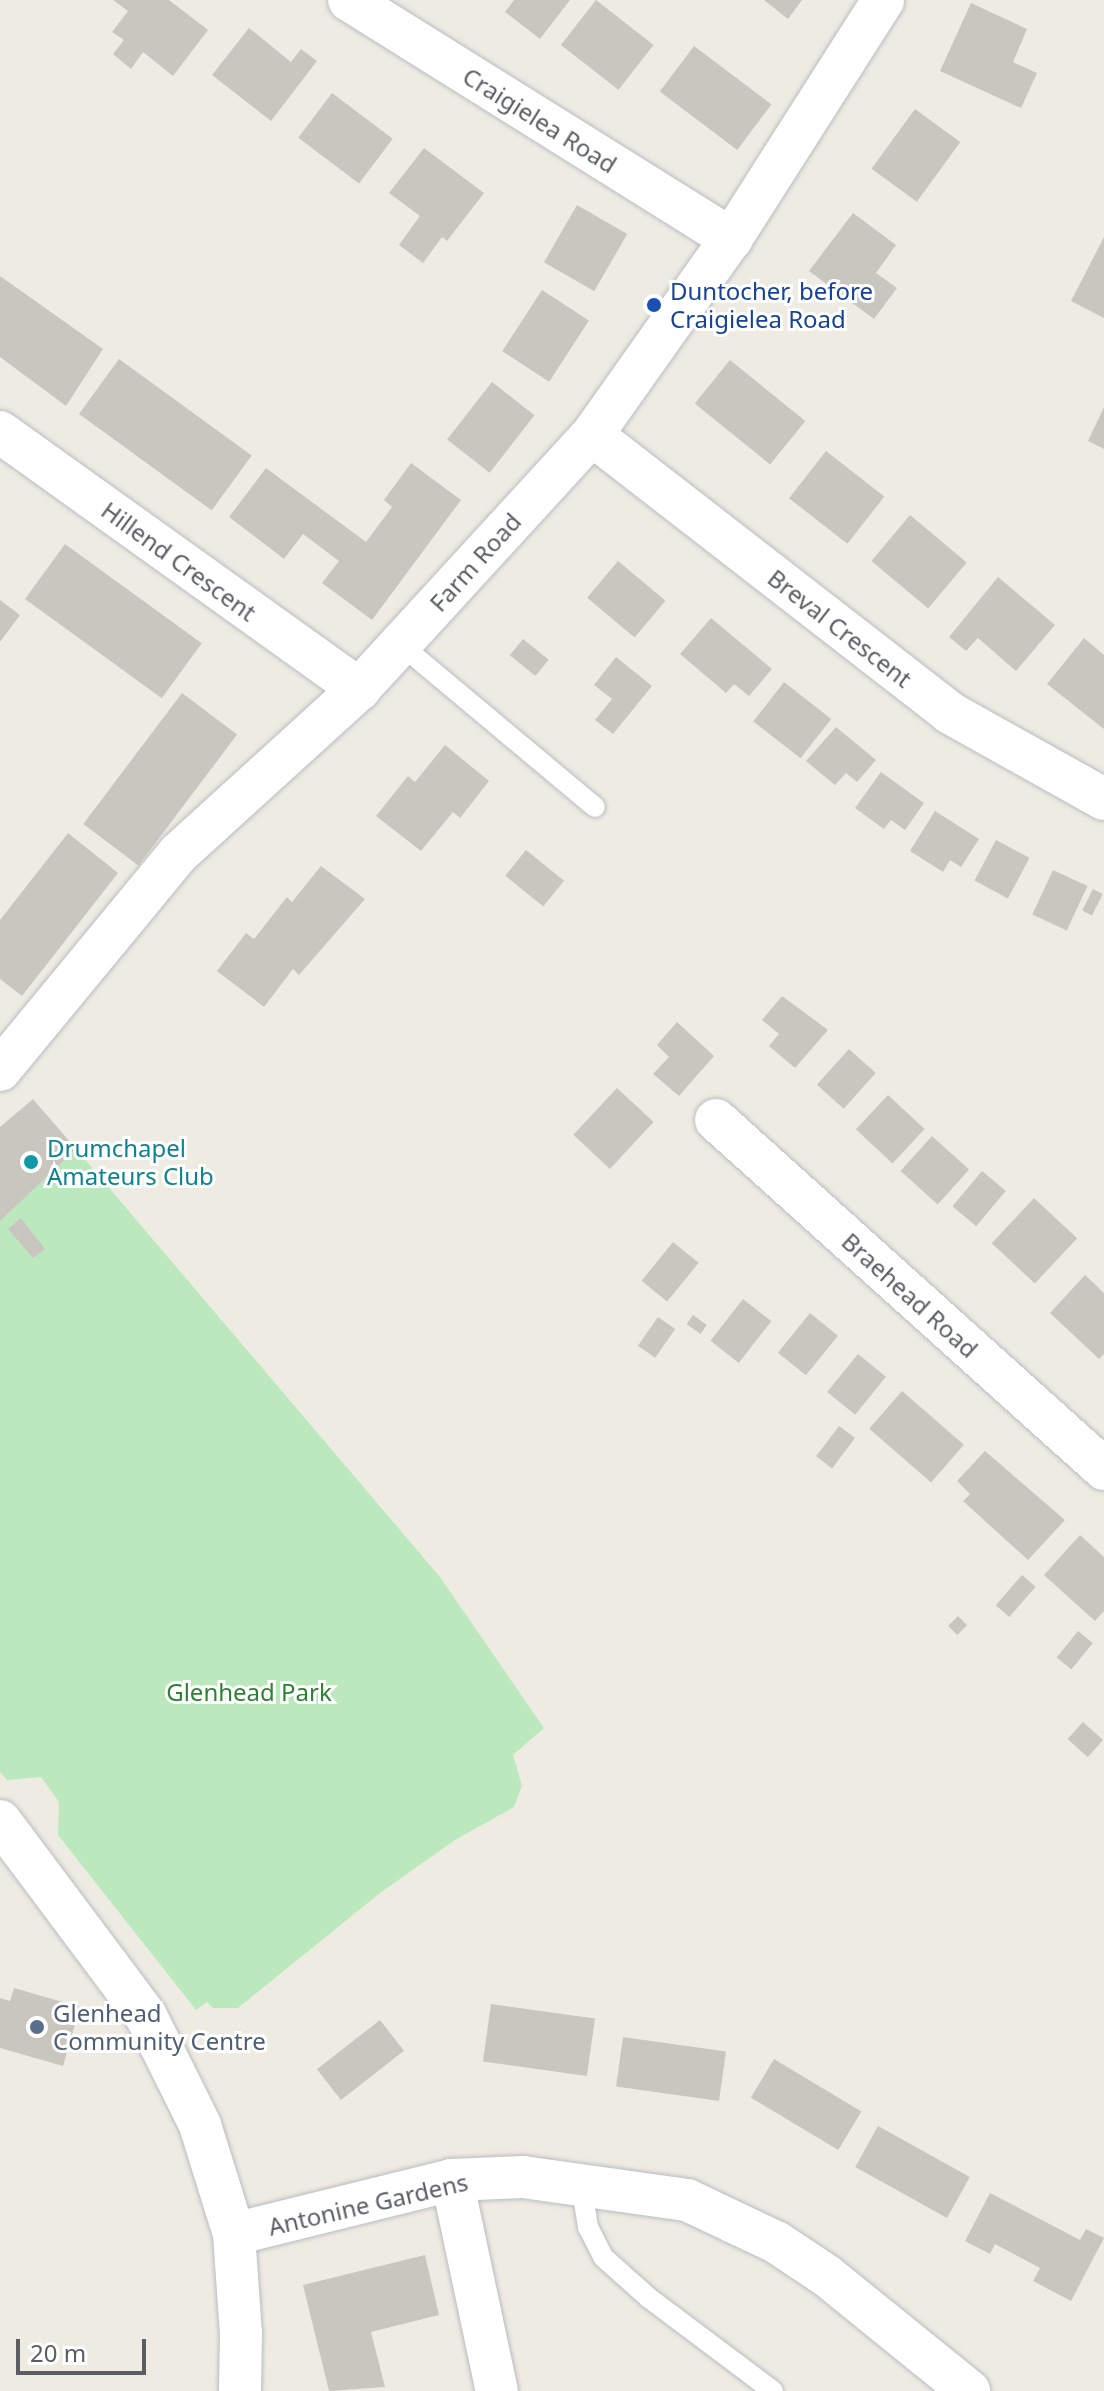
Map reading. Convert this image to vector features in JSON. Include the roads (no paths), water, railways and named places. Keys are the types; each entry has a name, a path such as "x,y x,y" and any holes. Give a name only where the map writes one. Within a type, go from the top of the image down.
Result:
{"street":[{"name":"Craigielea Road","path":"349,0 731,239"},
{"name":"Farm Road","path":"0,1070 179,853 359,689 592,435 731,239 883,0"},
{"name":"Hillend Crescent","path":"0,432 359,689"},
{"name":"Breval Crescent","path":"592,435 950,713 1104,799"},
{"name":"Braehead Road","path":"716,1120 1104,1469"},
{"path":"0,1821 146,2016 200,2125 234,2234 241,2333 240,2391"},
{"name":"Antonine Gardens","path":"234,2234 452,2180 523,2177 687,2200 776,2242 827,2276 969,2391"},
{"path":"452,2180 497,2391"}],"lane":[{"path":"400,644 595,807"},
{"path":"581,2183 588,2227 603,2257 649,2298 773,2391"}],"place":[{"name":"Duntocher, before Craigielea Road","path":"654,305"},
{"name":"Drumchapel Amateurs Club","path":"31,1162"},
{"name":"Glenhead Community Centre","path":"37,2027"}],"park label":[{"name":"Glenhead Park","path":"249,1692"}]}
